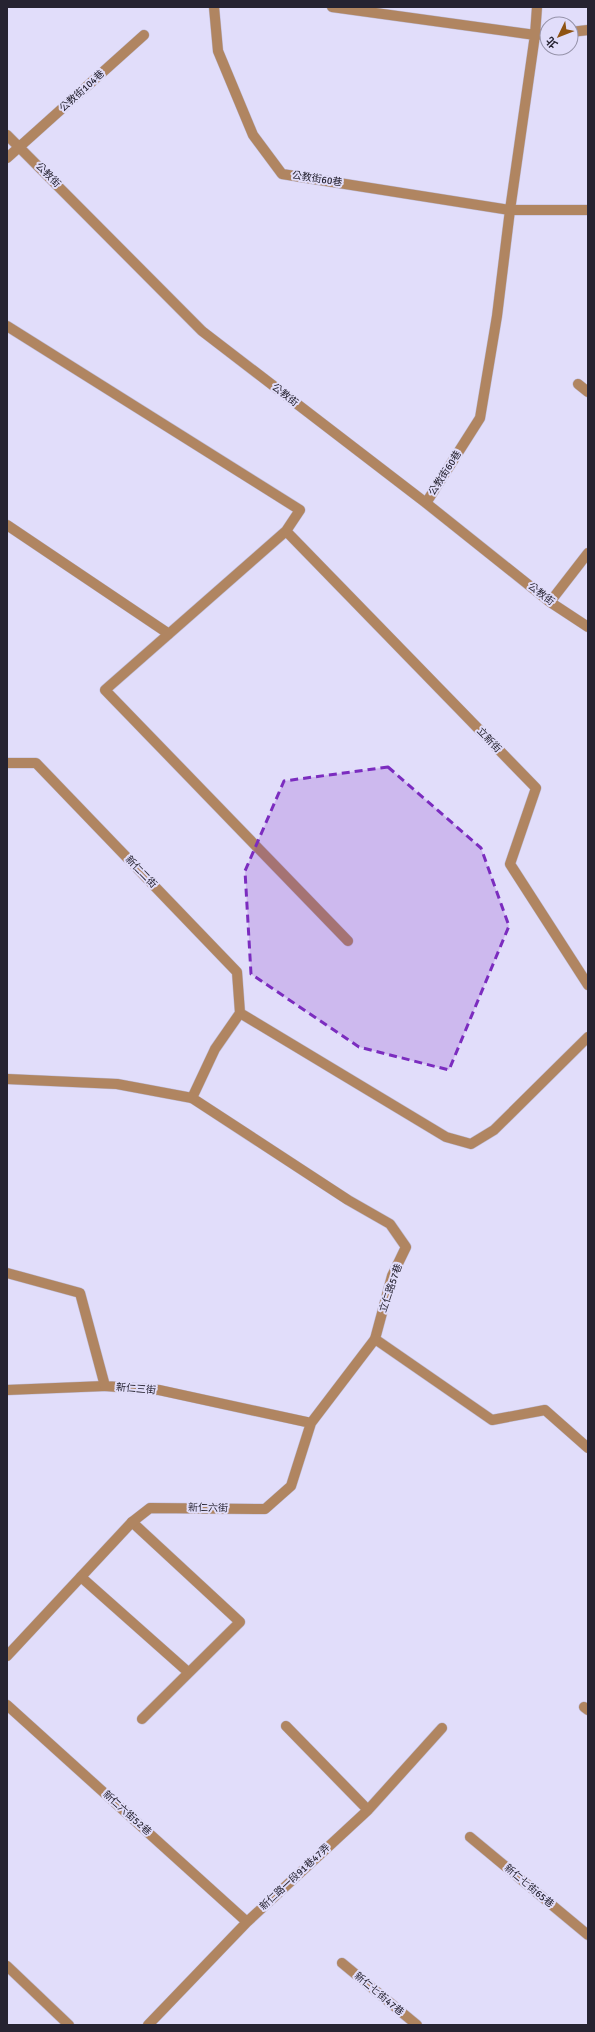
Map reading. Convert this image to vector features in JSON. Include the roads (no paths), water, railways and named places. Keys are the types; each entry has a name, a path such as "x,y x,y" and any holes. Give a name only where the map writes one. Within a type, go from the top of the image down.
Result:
{"street":[{"name":"公教街60巷","path":"214,7 218,51 253,135 282,174 510,210 588,210"},
{"path":"332,7 539,35"},
{"name":"公教街60巷","path":"426,503 480,418 497,316 510,210 535,35 537,7"},
{"name":"公教街104巷","path":"7,158 144,35"},
{"name":"公教街","path":"7,135 202,331 426,503 550,602 588,627"},
{"path":"7,326 300,510 286,531 105,690 348,941"},
{"path":"578,384 588,392"},
{"path":"7,525 169,634"},
{"name":"立新街","path":"286,531 536,788 510,864 588,985"},
{"path":"550,602 588,553"},
{"name":"新仁二街","path":"7,763 36,763 237,972 240,1013"},
{"path":"7,1078 117,1084 192,1098 215,1049 240,1013 446,1137 471,1144 494,1130 588,1036"},
{"name":"立仁路57巷","path":"192,1098 348,1200 390,1224 406,1247 392,1276 375,1339"},
{"name":"新仁三街","path":"7,1273 80,1293 105,1386 159,1390 311,1423"},
{"path":"375,1339 492,1420 545,1410 588,1448"},
{"name":"新仁六街","path":"7,1656 132,1522 150,1508 265,1509 291,1486 311,1423 375,1339"},
{"path":"7,1390 105,1386"},
{"path":"132,1522 240,1622 142,1719"},
{"path":"80,1577 188,1672"},
{"name":"新仁六街52巷","path":"7,1705 247,1922"},
{"path":"286,1726 368,1810"},
{"name":"新仁路一段91巷47弄","path":"148,2025 247,1922 368,1810 442,1728"},
{"name":"新仁七街65巷","path":"470,1837 588,1935"},
{"name":"新仁七街47巷","path":"342,1963 416,2025"},
{"path":"7,1966 69,2025"}]}
